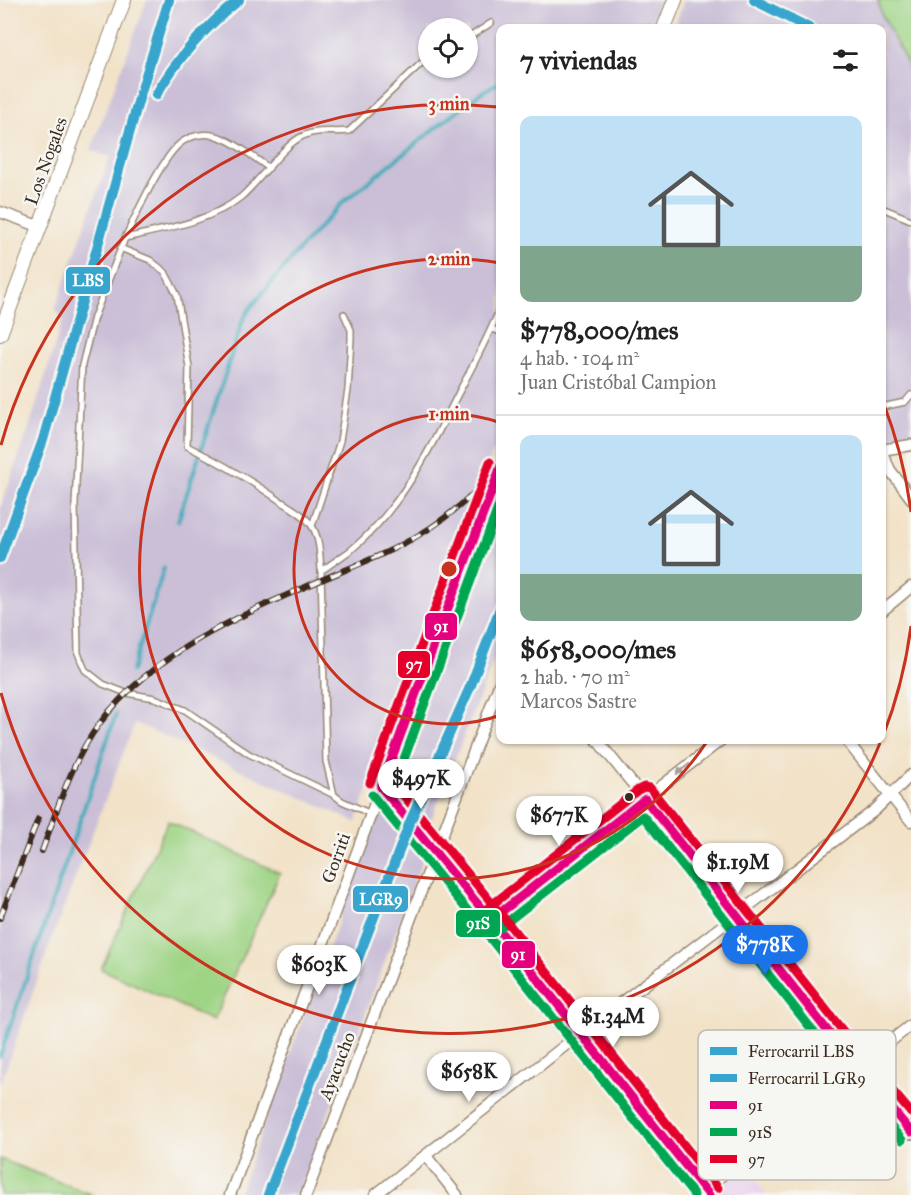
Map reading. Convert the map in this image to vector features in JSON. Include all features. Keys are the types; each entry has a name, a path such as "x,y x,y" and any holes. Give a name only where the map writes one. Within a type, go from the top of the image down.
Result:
{"street":[{"name":"Los Nogales","path":"0,334 124,0"},
{"path":"666,24 675,0"},
{"path":"0,212 40,227"},
{"path":"886,450 911,445"},
{"path":"886,460 890,470 911,498"},
{"name":"Gorriti","path":"230,1195 496,479"},
{"path":"886,608 911,587"},
{"name":"Ayacucho","path":"306,1195 496,693"},
{"path":"600,744 829,1030"},
{"path":"491,920 716,744"},
{"path":"849,744 911,820"},
{"path":"375,1195 736,913 875,810 911,775"},
{"path":"381,788 436,852 581,1033 703,1193 719,1180"},
{"path":"896,1037 911,1025"},
{"path":"896,1114 911,1132"},
{"path":"426,1156 457,1195"}],"lane":[{"path":"478,31 491,23"},
{"path":"125,238 171,228 222,209 242,196 302,136 317,132 349,131 418,66"},
{"path":"269,168 223,138 210,134 192,137 173,150 120,248 94,317 82,365 75,504 78,653 85,670 103,684 126,693 155,698 185,711 249,754 371,814"},
{"path":"886,210 911,220"},
{"path":"120,248 150,260 165,272 177,295 189,367 187,446 272,495 312,526"},
{"path":"334,795 326,761 320,557 312,526 340,441 351,339 351,330 344,314"},
{"path":"321,571 352,549 375,525 407,485 444,422 496,319"},
{"path":"492,329 496,330"},
{"path":"886,406 905,402 911,395"}],"shaded area":[{"path":"147,0 660,0 651,24 496,24 496,444 356,822 135,723 55,930 0,1085 0,508 27,434 63,319 55,309 110,157 91,150"},
{"path":"684,0 878,0 882,15 911,71 911,435 886,438 886,24 675,24"},
{"path":"496,506 496,655 429,825 392,785"},
{"path":"381,807 424,856 298,1195 238,1195"},
{"path":"728,1180 755,1180 767,1195 718,1195 720,1186"}],"green space":[{"path":"878,0 911,0 911,71 882,15"},
{"path":"168,821 280,873 213,1021 101,969"},
{"path":"0,1159 93,1195 0,1195"}],"waterway":[{"path":"641,24 647,22"},
{"path":"178,521 242,322 250,308 343,202 447,119 496,84"},
{"path":"132,671 164,568"},
{"path":"0,1056 116,714"}],"railway":[{"path":"42,851 66,784 81,752 100,723 146,675 200,638 229,622 410,540 450,514 476,492"},
{"path":"0,918 38,819"}],"rail line":[{"name":"LBS","path":"0,558 43,440 169,0"},
{"name":"LBS","path":"156,95 173,68 193,43 239,0"},
{"name":"LBS","path":"754,0 801,24"},
{"name":"LGR9","path":"268,1195 410,822 471,685 496,619"}],"transit line":[{"name":"97","path":"370,783 490,462"},
{"name":"91","path":"381,787 496,479"},
{"name":"91S","path":"392,791 496,513"},
{"name":"97","path":"390,779 500,913 698,1163"},
{"name":"91","path":"381,787 491,920 709,1195"},
{"name":"97","path":"484,911 638,790 644,787 650,788 842,1030"},
{"name":"91S","path":"372,795 482,928 694,1195"},
{"name":"91","path":"491,920 645,799 827,1030"},
{"name":"91S","path":"498,929 643,816 812,1030"},
{"name":"97","path":"896,1095 911,1113"},
{"name":"91","path":"896,1114 911,1132"},
{"name":"91S","path":"896,1133 902,1140"},
{"name":"97","path":"712,1180 718,1188"}]}
